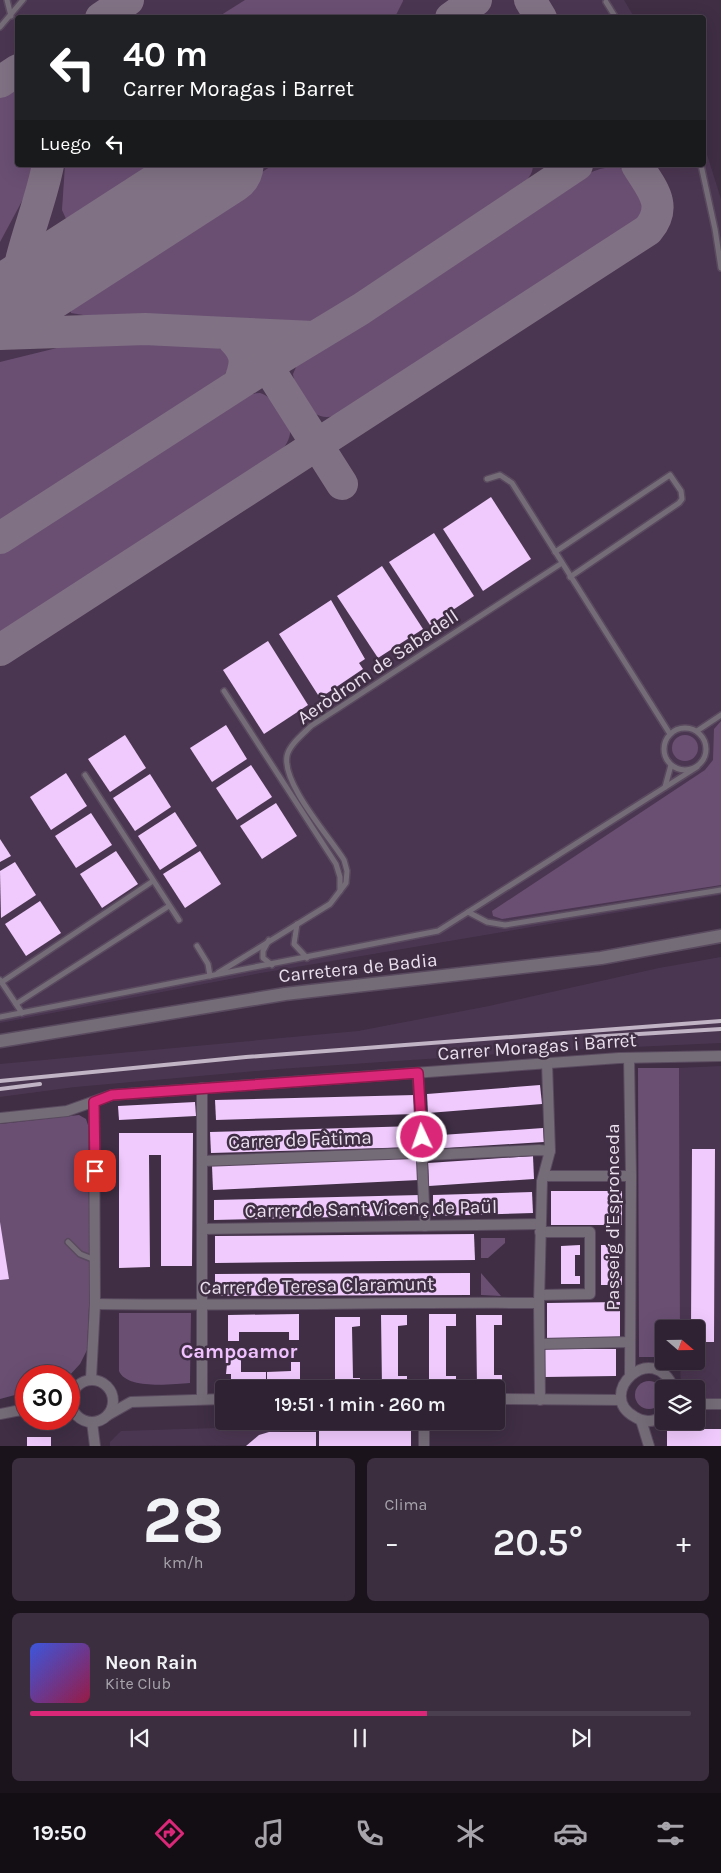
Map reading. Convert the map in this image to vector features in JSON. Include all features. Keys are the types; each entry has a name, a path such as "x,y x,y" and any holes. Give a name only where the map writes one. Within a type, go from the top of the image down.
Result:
{"street":[{"name":"Carretera de Badia","path":"0,1041 285,994 602,958 721,936"},
{"name":"Carrer Moragas i Barret","path":"0,1118 67,1111 112,1095 547,1063 630,1058 721,1056"},
{"name":"Passeig d'Espronceda","path":"630,1058 630,1375"},
{"path":"540,1400 540,1228 544,1176 550,1151 547,1063"},
{"path":"418,1073 425,1226"},
{"path":"202,1088 202,1399"},
{"path":"91,1379 95,1304 94,1102"},
{"name":"Carrer de Fàtima","path":"202,1161 423,1153 428,1155 550,1151"},
{"path":"544,1176 631,1176"},
{"name":"Carrer de Sant Vicenç de Paül","path":"202,1229 425,1226 540,1228 590,1232 590,1294 540,1299"},
{"name":"Carrer de Teresa Claramunt","path":"95,1304 202,1306 540,1299"},
{"path":"540,1344 630,1342"},
{"path":"655,1418 641,1420 630,1415 621,1400 624,1383 630,1375 640,1369 649,1368 658,1370 670,1380"},
{"path":"80,1384 91,1379 104,1383 131,1402"},
{"path":"108,1415 113,1399 109,1388"},
{"path":"80,1419 92,1422 104,1419 131,1402 215,1399"},
{"path":"505,1399 621,1400"},
{"path":"705,1404 721,1404"},
{"path":"0,1414 15,1411"},
{"path":"641,1420 649,1444"},
{"path":"92,1422 95,1446"},
{"path":"424,1430 424,1446"},
{"path":"649,1444 655,1430"}],"lane":[{"path":"6,0 11,16"},
{"path":"0,27 24,0"},
{"path":"606,2 614,15"},
{"path":"702,167 711,205 721,268"},
{"path":"487,479 500,475 512,483 670,734"},
{"path":"555,552 670,476 681,491 682,499 679,503 570,577"},
{"name":"Aeròdrom de Sabadell","path":"339,894 346,883 347,871 344,860 298,793 288,773 287,756 294,743 311,726 562,563"},
{"path":"213,975 330,904 339,894 340,877 336,864 224,691"},
{"path":"697,731 721,715"},
{"path":"0,1016 438,932 697,767 705,757 707,749 706,742 697,731 682,728 670,734 664,746 664,753 671,765 683,771 697,767"},
{"path":"665,787 671,765"},
{"path":"85,775 179,920"},
{"path":"22,1013 1,981 153,881"},
{"path":"468,912 487,922 504,925 721,890"},
{"path":"16,1004 169,906"},
{"path":"297,924 294,944 308,958"},
{"path":"269,940 263,951 263,958 272,965"},
{"path":"197,946 213,975"},
{"path":"68,1242 80,1254 95,1260"}],"shaded area":[{"path":"0,0 624,0 633,15 15,15 15,167 706,167 706,151 721,199 721,895 261,973 0,1023"},
{"path":"245,0 403,0 396,15 221,15"},
{"path":"15,88 15,167 36,167 22,201 0,242 0,94"},
{"path":"65,167 165,167 83,220 74,223 67,221 62,210"},
{"path":"270,167 533,167 528,179 509,197 311,323 294,325 95,317 71,313 69,303 78,292"},
{"path":"617,167 622,169 634,180 643,202 643,210 638,220 617,239 359,405 335,416 328,417 321,416 309,408 298,390 293,374 297,365 322,342 575,178 600,169"},
{"path":"132,341 184,342 211,346 229,355 230,367 221,379 195,400 0,527 0,362 65,346"},
{"path":"260,393 268,397 278,407 290,428 285,446 271,461 253,475 0,638 0,550 222,407 250,394"},
{"path":"721,721 721,885 502,919 493,916 492,911 705,770 713,760 714,729"},
{"path":"685,735 694,739 698,748 694,757 685,761 676,757 672,748 676,739"},
{"path":"721,957 721,1043 545,1051 279,1069 75,1087 0,1097 0,1064 358,1031 489,1006 659,968"},
{"path":"721,1066 721,1404 705,1404 705,1380 681,1380 680,1370 705,1370 705,1320 680,1320 679,1068"},
{"path":"638,1068 679,1068 680,1320 655,1320 655,1357 639,1357"},
{"path":"79,1115 86,1119 88,1125 90,1285 87,1350 80,1364 15,1365 15,1395 0,1399 0,1124"},
{"path":"481,1238 505,1238 505,1243 488,1258 481,1258"},
{"path":"481,1273 501,1296 481,1295"},
{"path":"119,1313 191,1313 190,1383 162,1385 140,1383 124,1377 119,1371"},
{"path":"649,1381 655,1382 655,1408 649,1409 639,1405 635,1395 639,1385"},
{"path":"215,1428 215,1430 280,1430 280,1445 110,1446 110,1442 121,1431"}],"building":[{"path":"491,497 531,559 483,591 443,529"},
{"path":"434,533 474,596 430,625 389,562"},
{"path":"382,566 423,629 378,658 337,596"},
{"path":"331,600 365,659 359,663 363,669 320,698 279,634"},
{"path":"268,641 308,705 264,734 223,670"},
{"path":"226,725 247,759 212,782 190,748"},
{"path":"125,735 146,768 110,792 88,759"},
{"path":"251,765 272,797 237,820 216,788"},
{"path":"66,773 87,806 51,830 30,797"},
{"path":"150,774 171,807 135,831 113,798"},
{"path":"276,803 297,836 262,859 240,826"},
{"path":"175,812 197,846 160,870 138,836"},
{"path":"91,813 112,845 76,868 55,836"},
{"path":"0,839 11,856 0,862"},
{"path":"116,851 138,884 102,908 80,874"},
{"path":"200,851 221,884 185,908 163,874"},
{"path":"15,862 36,895 1,918 0,871"},
{"path":"40,901 61,933 26,956 5,924"},
{"path":"540,1085 542,1104 428,1113 427,1094"},
{"path":"415,1095 416,1114 216,1120 215,1100"},
{"path":"195,1102 196,1116 119,1120 118,1106"},
{"path":"416,1126 417,1147 211,1153 210,1132"},
{"path":"543,1128 544,1142 428,1149 427,1136"},
{"path":"119,1133 193,1133 192,1266 161,1266 161,1155 149,1155 150,1267 119,1268"},
{"path":"692,1149 715,1149 714,1342 705,1342 705,1320 691,1320"},
{"path":"418,1156 419,1180 213,1190 212,1166"},
{"path":"533,1156 534,1179 429,1186 428,1163"},
{"path":"551,1191 622,1191 622,1225 551,1225"},
{"path":"532,1192 533,1213 433,1216 433,1195"},
{"path":"420,1195 421,1215 214,1220 214,1200"},
{"path":"0,1222 9,1279 0,1280"},
{"path":"474,1234 475,1260 215,1263 215,1236"},
{"path":"580,1245 580,1255 575,1255 575,1276 580,1276 580,1284 561,1284 561,1246"},
{"path":"601,1245 622,1245 622,1254 618,1254 618,1276 622,1276 622,1285 601,1285"},
{"path":"470,1273 470,1295 215,1296 215,1274"},
{"path":"620,1302 620,1339 547,1339 547,1303"},
{"path":"299,1314 299,1340 289,1340 289,1332 239,1332 239,1341 228,1341 228,1315"},
{"path":"429,1314 456,1314 456,1326 446,1326 446,1376 456,1376 456,1380 429,1380"},
{"path":"381,1315 407,1315 407,1325 398,1326 398,1376 407,1376 407,1380 382,1380"},
{"path":"476,1315 502,1315 502,1325 494,1325 494,1375 502,1375 502,1380 477,1380"},
{"path":"335,1317 360,1317 360,1326 352,1327 353,1378 360,1378 360,1380 335,1380"},
{"path":"545,1349 616,1349 616,1376 545,1377"},
{"path":"228,1354 241,1354 241,1372 266,1372 266,1380 231,1379 231,1374 226,1374"},
{"path":"291,1362 300,1362 300,1380 267,1380 267,1372 291,1371"},
{"path":"721,1429 721,1446 667,1446 667,1430"},
{"path":"411,1430 411,1446 319,1446 319,1431"},
{"path":"269,1432 316,1432 316,1446 246,1446 259,1435"},
{"path":"27,1437 51,1437 51,1446 27,1446"}],"taxiway":[{"path":"106,15 128,0"},
{"path":"455,15 476,0"},
{"path":"530,0 539,15"},
{"path":"0,82 15,72"},
{"path":"15,299 24,248 48,167"},
{"path":"0,538 267,366 361,309 574,167"},
{"path":"0,650 648,230 657,213 656,197 638,167"},
{"path":"0,334 145,329 227,333 242,350 244,356 244,368 239,383"},
{"path":"313,337 227,333 252,348 267,366 342,484"}],"runway":[{"path":"0,309 220,167"}],"railway":[{"path":"0,1081 246,1057 721,1021"},
{"path":"590,1037 721,1029"},
{"path":"0,1089 40,1084"}],"district":[{"name":"Campoamor","path":"239,1351"}],"route":[{"path":"95,1171 94,1102 112,1095 418,1073 422,1137"}]}
